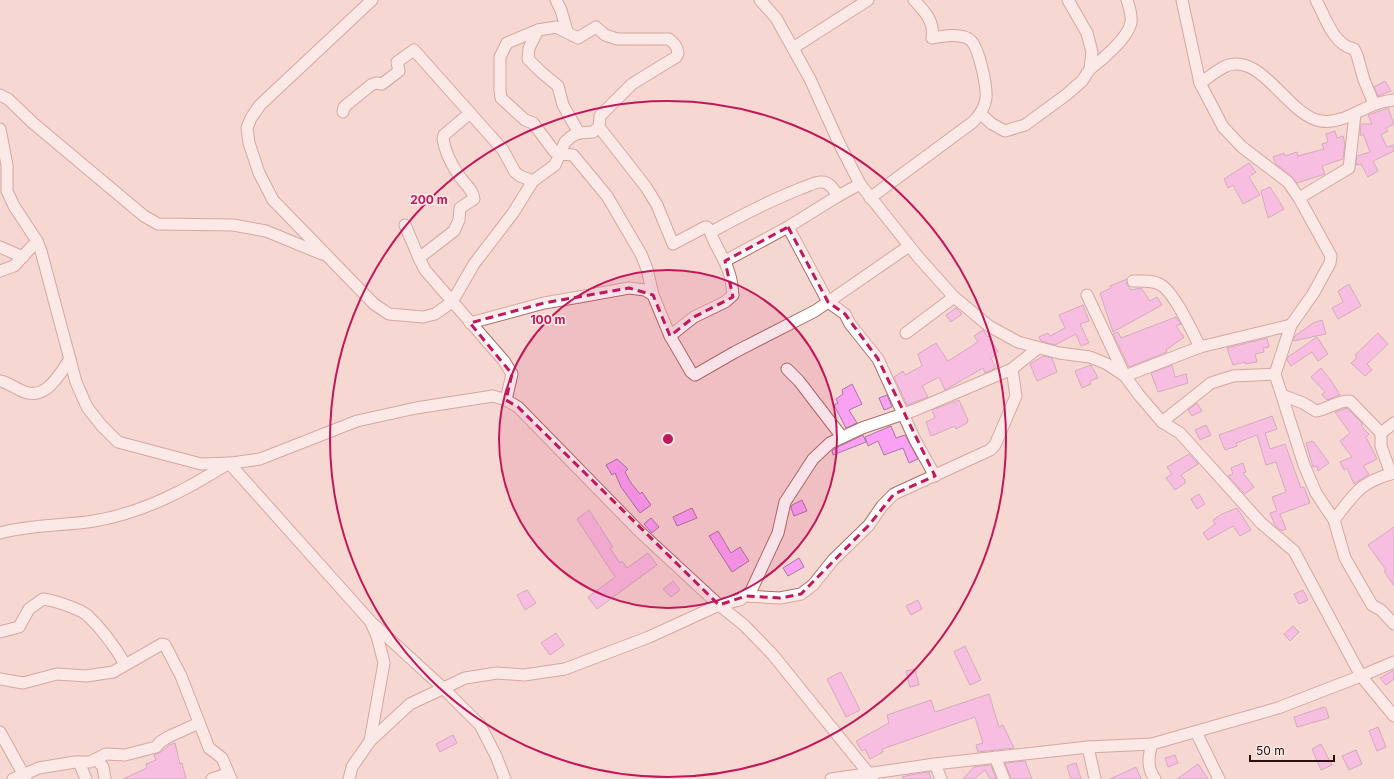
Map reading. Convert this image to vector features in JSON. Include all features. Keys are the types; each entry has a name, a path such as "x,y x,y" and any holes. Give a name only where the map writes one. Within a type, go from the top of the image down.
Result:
{"street":[{"path":"372,0 260,105 251,118 247,128 249,144 259,173 273,200 374,304 389,314 422,317 435,314 452,302 474,264 513,213 533,181 555,165 565,142 572,136 579,133 593,132 599,127"},
{"path":"556,0 568,31"},
{"path":"760,0 776,18 793,48 860,184 909,246 954,297 989,326 1018,342 1038,348 1090,357 1108,364 1125,376"},
{"path":"793,48 868,0"},
{"path":"870,198 944,145 973,122 981,114 986,98 976,47 970,40 960,36 932,38 933,32 930,18 914,0"},
{"path":"1068,0 1087,33 1092,52 1090,69"},
{"path":"981,114 992,124 1005,130 1025,125 1066,95 1082,81 1090,69 1106,56 1126,32 1132,21 1127,0"},
{"path":"1182,0 1200,83 1223,127 1242,147 1288,182 1299,198 1329,251 1330,263 1313,294 1290,325 1275,374 1304,466 1316,492 1334,520 1345,558 1372,605 1381,610 1394,624"},
{"path":"1316,0 1338,40 1347,48 1354,49 1358,55 1364,80 1374,104"},
{"path":"670,336 694,317 730,299 732,295 730,276 724,261 713,242 710,231 705,227 673,244 657,205 649,192 599,127 600,116 628,88 636,81 676,57 678,54 675,43 669,39 611,38 596,27 580,38 556,26 538,30 511,40 504,46 500,57 501,98 525,120 534,123 554,151 559,154 573,155 607,196 641,254 654,295 670,336 691,372 695,376 735,352 815,311 909,246"},
{"path":"538,30 529,48 528,59 540,72 558,86 563,105 579,133"},
{"path":"343,112 344,107 371,84 382,84 396,74 399,71 397,62 414,50 507,155 515,172 520,176 533,181"},
{"path":"1200,83 1225,66 1238,63 1249,66 1268,79 1308,117 1322,121 1334,120 1355,114 1374,104 1394,100"},
{"path":"0,95 8,99 33,123 144,216 158,224 233,225 266,231 325,255"},
{"path":"419,258 454,231 459,220 460,208 474,199 449,157 443,139 444,135 470,113"},
{"path":"1299,198 1348,168 1355,114"},
{"path":"0,129 7,165 7,191 14,206 37,241 42,252 76,382 87,407 101,425 118,442 201,464 229,463 260,459 364,420 416,408 494,396 506,400 518,407 639,531 719,605 744,625 773,655 870,776"},
{"path":"710,231 763,204 810,184 822,182 826,183 831,186 838,196"},
{"path":"724,261 788,227 860,184"},
{"path":"405,225 425,270 504,361 512,374 506,400"},
{"path":"788,227 828,302 845,314 850,324 878,359 903,414 935,476"},
{"path":"0,271 14,266 37,241"},
{"path":"0,247 22,257"},
{"path":"1133,281 1150,282 1161,285 1167,290 1186,319 1200,347"},
{"path":"470,323 544,303 629,288 645,290 654,295"},
{"path":"1087,295 1125,376 1162,422 1180,433 1261,523 1294,551 1361,676 1394,716"},
{"path":"906,333 954,297"},
{"path":"1125,376 1200,347 1290,325"},
{"path":"349,779 352,767 370,741 410,704 464,678 496,673 524,675 565,669 649,637 719,605 740,600 751,591 778,533 785,502 813,458 830,443 862,428 903,414 1012,369 1038,348"},
{"path":"0,382 28,395 38,394 49,387 70,359"},
{"path":"787,368 800,381 842,437"},
{"path":"746,596 780,598 801,594 813,586 834,560 869,525 882,506 894,494 990,450 995,444 1015,400 1016,392 1012,369"},
{"path":"1162,422 1211,383 1233,376 1275,374"},
{"path":"1282,395 1303,403 1316,411 1330,408 1342,400 1350,400 1381,433 1381,446 1393,473 1382,475 1369,481 1356,492 1334,520"},
{"path":"1381,433 1394,423"},
{"path":"0,533 48,524 112,518 151,504 196,484 229,463"},
{"path":"229,463 371,622 443,688 480,725 496,756 505,779"},
{"path":"0,632 19,627 30,609 43,599 51,599 86,614 118,651 125,664"},
{"path":"370,741 384,664 377,636 371,622"},
{"path":"0,679 23,683 57,674 86,676 113,672 162,644 165,645 181,676 199,723 212,751 222,758 229,776 212,779"},
{"path":"831,779 870,776 935,764 1088,746 1152,744 1278,708 1394,662"},
{"path":"13,779 25,777 54,765 90,762 106,754 125,755 156,747 160,742 168,737 199,723"},
{"path":"0,732 25,777"},
{"path":"1196,732 1219,779"},
{"path":"1152,744 1148,759 1150,772 1155,779"},
{"path":"1088,746 1095,779"},
{"path":"996,757 1004,779"},
{"path":"96,759 103,767 105,779"},
{"path":"79,762 86,779"},
{"path":"935,764 941,779"}],"highlighted area":[{"path":"788,227 828,302 845,314 878,359 935,476 894,494 869,525 801,594 780,598 746,596 719,605 518,407 506,400 512,374 470,323 544,303 629,288 653,295 670,336 694,317 733,297 725,261"}],"building":[{"path":"1385,81 1391,91 1378,96 1374,87"},
{"path":"1388,108 1394,124 1386,128 1388,131 1381,135 1387,147 1394,145 1394,151 1373,161 1378,171 1368,177 1361,164 1356,165 1357,156 1370,152 1363,134 1360,136 1361,124 1372,124 1368,115"},
{"path":"1335,131 1337,138 1343,136 1345,144 1343,159 1322,166 1325,174 1297,183 1276,164 1273,157 1284,153 1285,156 1297,152 1298,156 1324,149 1322,144 1328,142 1326,134"},
{"path":"1249,163 1256,172 1249,177 1260,195 1243,204 1233,185 1228,188 1224,179"},
{"path":"1270,187 1284,209 1268,218 1261,191"},
{"path":"1127,279 1127,284 1131,290 1141,288 1150,301 1157,297 1162,305 1113,332 1100,293 1111,288 1110,286"},
{"path":"1349,284 1361,306 1338,319 1332,308 1343,302 1338,291"},
{"path":"1083,305 1089,321 1080,324 1089,343 1081,346 1076,334 1055,345 1041,341 1039,337 1048,333 1050,336 1065,328 1059,315"},
{"path":"956,308 962,314 951,322 946,315"},
{"path":"1176,317 1181,324 1176,326 1184,337 1166,350 1167,352 1129,367 1113,334 1118,332 1121,338"},
{"path":"1322,320 1326,334 1293,341 1295,336 1313,323"},
{"path":"983,330 988,337 989,336 998,352 990,359 996,368 985,373 983,368 945,390 939,377 922,386 928,397 907,405 894,377 903,371 905,375 922,366 918,354 936,343 948,361 978,342 974,336"},
{"path":"1378,333 1388,344 1367,364 1372,370 1365,376 1351,363 1357,358 1355,355"},
{"path":"1317,337 1328,354 1318,361 1312,352 1291,366 1287,360 1288,357"},
{"path":"1267,338 1269,347 1263,348 1264,352 1255,354 1257,362 1245,364 1245,362 1233,365 1227,348"},
{"path":"1043,356 1052,358 1057,372 1037,381 1030,364"},
{"path":"1091,365 1098,378 1090,381 1091,384 1082,388 1075,371"},
{"path":"1172,365 1175,377 1186,374 1188,383 1158,392 1151,373"},
{"path":"1321,368 1340,395 1327,400 1323,396 1322,394 1325,392 1311,377"},
{"path":"852,384 862,404 849,410 857,423 846,428 834,405 838,403 836,399 843,394 842,390"},
{"path":"887,395 892,407 884,410 879,398"},
{"path":"959,400 968,420 967,423 956,429 955,426 931,436 926,422 935,418 932,410"},
{"path":"1197,403 1202,411 1192,416 1188,410"},
{"path":"1347,408 1363,424 1361,426 1369,434 1366,437 1377,459 1363,466 1369,474 1354,484 1347,468 1344,470 1340,462 1352,457 1340,441 1350,433 1335,412"},
{"path":"1272,416 1277,429 1265,433 1270,449 1285,444 1301,488 1304,487 1310,503 1280,514 1286,529 1282,531 1275,525 1270,513 1277,511 1272,497 1286,492 1276,462 1266,465 1257,435 1236,443 1237,446 1225,450 1219,435"},
{"path":"1206,425 1211,435 1200,440 1195,430"},
{"path":"891,426 896,438 905,435 918,459 909,463 903,448 884,455 878,441 868,446 865,437"},
{"path":"863,435 866,442 833,455 832,451 834,449"},
{"path":"1313,441 1329,463 1318,471 1317,466 1313,467 1306,443"},
{"path":"1189,454 1198,464 1181,475 1185,480 1185,483 1175,490 1166,478 1172,474 1167,467"},
{"path":"617,459 628,469 625,472 631,483 640,494 642,492 651,505 640,513 621,487 615,473 612,475 606,465"},
{"path":"1243,463 1246,472 1243,473 1254,487 1245,494 1228,476 1233,474 1231,468"},
{"path":"1199,494 1205,504 1197,509 1191,499"},
{"path":"802,500 807,511 794,516 791,508 792,505"},
{"path":"692,508 697,518 677,526 673,517"},
{"path":"1237,508 1251,530 1240,536 1233,526 1208,540 1203,533 1215,524 1213,520 1222,514"},
{"path":"589,510 613,547 610,548 620,563 622,561 627,568 648,553 657,565 597,609 588,597 615,577 577,519"},
{"path":"651,518 659,527 652,533 644,524"},
{"path":"1394,527 1394,586 1384,571 1386,570 1368,545"},
{"path":"718,531 731,553 740,547 749,561 732,572 709,536"},
{"path":"799,558 804,567 788,576 783,568"},
{"path":"673,581 680,590 671,597 663,589"},
{"path":"527,590 536,603 525,610 517,595"},
{"path":"1303,590 1308,600 1299,604 1294,594"},
{"path":"918,600 922,609 911,615 906,606"},
{"path":"1293,626 1299,632 1290,641 1284,634"},
{"path":"556,633 564,645 550,655 541,643"},
{"path":"965,646 981,680 970,685 954,652"},
{"path":"915,669 919,685 910,687 906,671"},
{"path":"1394,670 1394,679 1386,685 1380,678"},
{"path":"841,672 860,710 846,717 827,679"},
{"path":"989,694 999,727 1003,725 1014,748 978,752 976,745 983,743 975,717 882,749 883,752 870,759 865,749 862,751 856,741 889,723 887,715 931,700 935,712"},
{"path":"1324,707 1326,708 1329,718 1297,727 1294,717"},
{"path":"1378,727 1386,747 1377,751 1369,731"},
{"path":"453,735 457,743 440,752 436,744"},
{"path":"175,743 180,764 182,763 186,779 123,779 147,768 146,764 156,760 154,755 161,752 169,745"},
{"path":"1321,744 1332,765 1321,770 1312,749"},
{"path":"1356,750 1362,764 1349,770 1342,756"},
{"path":"1175,755 1178,763 1168,767 1165,758"},
{"path":"1025,761 1032,779 1011,779 1005,763"},
{"path":"1076,763 1081,779 1071,779 1067,766"},
{"path":"1198,764 1208,779 1177,779"},
{"path":"991,765 996,779 990,779 985,770 974,779 963,779 974,767"},
{"path":"1136,767 1141,779 1110,779"},
{"path":"929,772 931,779 903,779 902,777 910,775"}]}
